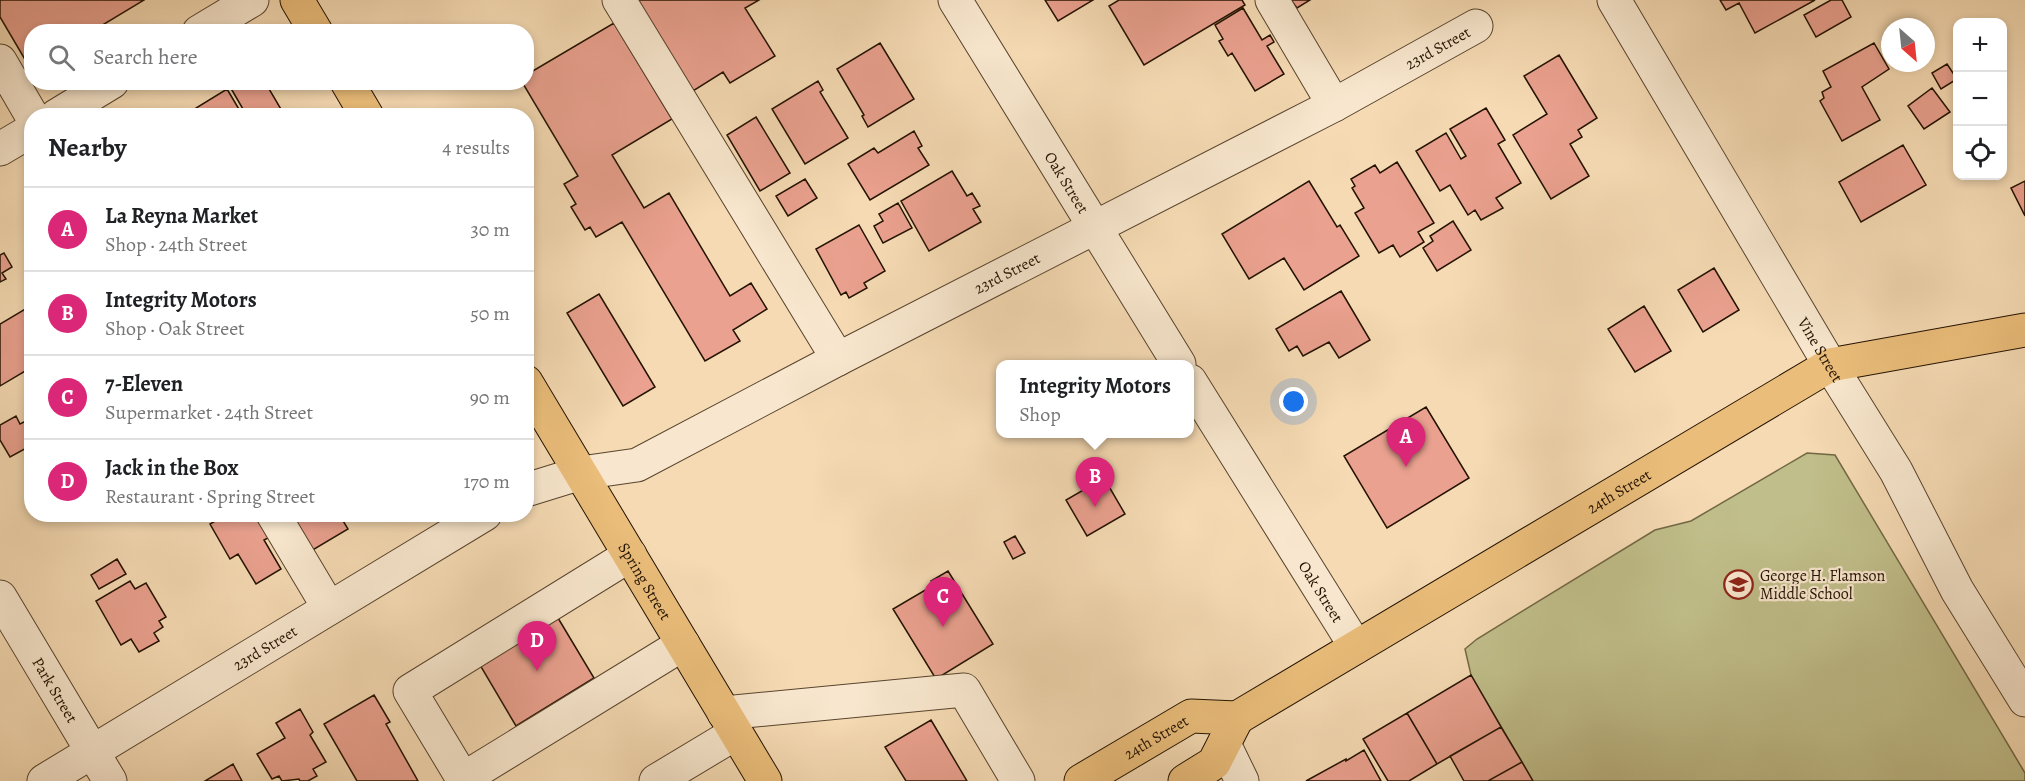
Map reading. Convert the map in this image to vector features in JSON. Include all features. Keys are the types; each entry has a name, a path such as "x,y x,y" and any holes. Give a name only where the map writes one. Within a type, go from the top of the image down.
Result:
{"main road":[{"path":"297,0 311,24"},
{"path":"352,90 362,108"},
{"name":"24th Street","path":"1185,781 1214,763 1231,731 1356,648 1830,365 2025,330"},
{"name":"Spring Street","path":"534,395 765,781"},
{"name":"24th Street","path":"1082,781 1191,716 1231,731"}],"street":[{"path":"212,24 252,0"},
{"path":"619,0 838,359"},
{"name":"Oak Street","path":"955,0 1176,360"},
{"path":"1272,0 1334,105"},
{"name":"Vine Street","path":"1614,0 1830,365 1896,471 1958,590 2025,700"},
{"name":"23rd Street","path":"534,488 581,473 637,465 838,359 1334,105 1476,26"},
{"path":"0,61 27,108"},
{"path":"69,108 99,90"},
{"path":"0,149 24,135"},
{"name":"Oak Street","path":"1194,387 1356,648"},
{"path":"278,522 328,608"},
{"name":"23rd Street","path":"44,781 472,522"},
{"path":"630,555 410,691 463,779 683,644"},
{"name":"Park Street","path":"0,597 110,781"},
{"path":"656,781 730,723 964,690 1018,781"},
{"path":"1231,731 1242,781"}],"shaded area":[{"name":"George H. Flamson Middle School","path":"1807,453 1835,455 2025,773 2025,781 1533,781 1471,675 1465,649 1477,639 1655,530 1691,521"}],"building":[{"path":"0,0 144,0 104,24 24,24 24,58 0,17"},
{"path":"638,0 759,0 745,8 775,56 730,83 723,72 693,91"},
{"path":"1045,0 1093,0 1058,21"},
{"path":"1119,0 1242,0 1245,5 1144,65 1109,6"},
{"path":"1291,0 1310,0 1297,8"},
{"path":"1720,0 1815,0 1755,33 1739,3 1726,10"},
{"path":"1831,0 1842,0 1851,17 1816,37 1804,15"},
{"path":"1243,8 1262,40 1270,35 1274,42 1267,46 1284,74 1255,91 1232,53 1228,56 1219,41 1223,39 1215,25"},
{"path":"614,23 672,119 612,155 644,208 669,193 730,296 751,283 767,309 733,330 740,341 705,361 622,222 596,237 590,227 585,230 571,207 576,204 564,184 578,176 527,90 534,90 534,70"},
{"path":"880,43 914,99 868,127 862,116 864,115 837,69"},
{"path":"1874,43 1881,55 1881,72 1884,72 1862,87 1880,120 1842,141 1820,101 1824,98 1822,92 1831,87 1823,71"},
{"path":"1559,55 1597,118 1578,130 1582,137 1570,144 1589,176 1551,199 1513,135 1547,114 1524,76"},
{"path":"1947,64 1953,73 1953,82 1941,89 1932,73"},
{"path":"818,81 823,90 820,92 848,138 805,164 772,109"},
{"path":"1932,88 1950,112 1924,129 1908,106"},
{"path":"228,90 238,108 196,108"},
{"path":"232,90 270,90 280,108 242,108"},
{"path":"1486,108 1505,140 1498,144 1521,183 1496,198 1503,208 1481,220 1475,210 1468,215 1450,185 1440,191 1416,151 1446,133 1461,159 1466,156 1450,129"},
{"path":"756,117 790,173 760,191 727,135"},
{"path":"914,131 922,146 918,148 929,165 870,200 848,164 874,148 878,153"},
{"path":"1903,145 1926,185 1861,222 1839,182"},
{"path":"1397,162 1434,223 1418,232 1424,242 1400,257 1393,245 1379,253 1355,213 1364,208 1352,188 1355,186 1351,179 1375,165 1380,173"},
{"path":"952,171 967,196 972,193 980,206 973,209 981,222 929,251 901,201"},
{"path":"805,179 817,198 788,216 776,196"},
{"path":"1309,181 1337,227 1340,225 1359,256 1304,290 1284,258 1249,279 1222,234"},
{"path":"2025,181 2025,216 2011,188"},
{"path":"898,203 912,228 883,243 874,226 883,221 879,214"},
{"path":"1453,221 1471,250 1437,271 1423,248 1433,241 1430,236"},
{"path":"859,225 885,271 864,283 867,288 849,298 846,292 841,295 816,249"},
{"path":"4,253 12,267 2,273 6,279 0,282 0,255"},
{"path":"1714,268 1739,310 1703,332 1678,290"},
{"path":"1341,291 1370,340 1339,358 1329,342 1303,356 1297,346 1289,351 1276,329"},
{"path":"599,294 655,387 623,406 567,313"},
{"path":"1644,306 1671,351 1635,372 1608,329"},
{"path":"24,310 24,372 0,386 0,324"},
{"path":"1426,407 1469,478 1387,528 1344,456"},
{"path":"16,416 20,424 24,422 24,449 10,457 0,440 0,425"},
{"path":"1104,478 1125,514 1087,536 1066,500"},
{"path":"213,522 259,522 268,538 264,540 281,569 256,584 238,554 230,559 210,524"},
{"path":"294,522 344,522 348,529 311,551"},
{"path":"1015,536 1025,553 1013,559 1004,542"},
{"path":"117,559 126,574 99,589 91,575"},
{"path":"948,571 993,644 936,679 893,609 934,585 931,581"},
{"path":"130,581 135,589 146,583 166,617 159,621 163,627 154,633 159,641 139,652 131,639 121,645 96,601"},
{"path":"558,618 594,678 516,726 480,665"},
{"path":"1471,675 1501,727 1437,764 1407,713"},
{"path":"374,695 390,722 386,724 418,781 357,781 324,724"},
{"path":"300,709 313,732 310,735 326,762 313,769 317,776 308,781 299,779 282,781 279,776 272,779 257,754 285,738 276,723"},
{"path":"1407,713 1437,764 1409,781 1388,781 1363,739"},
{"path":"931,720 967,781 906,781 885,747"},
{"path":"1501,727 1522,762 1488,781 1464,781 1450,756"},
{"path":"1364,750 1381,781 1306,781 1346,759 1346,761"},
{"path":"1522,762 1533,781 1488,781"},
{"path":"233,764 242,781 205,781"}],"place":[{"name":"La Reyna Market","path":"1406,467"},
{"name":"Integrity Motors","path":"1095,507"},
{"name":"George H. Flamson Middle School","path":"1739,584"},
{"name":"7-Eleven","path":"943,627"},
{"name":"Jack in the Box","path":"537,671"}]}
